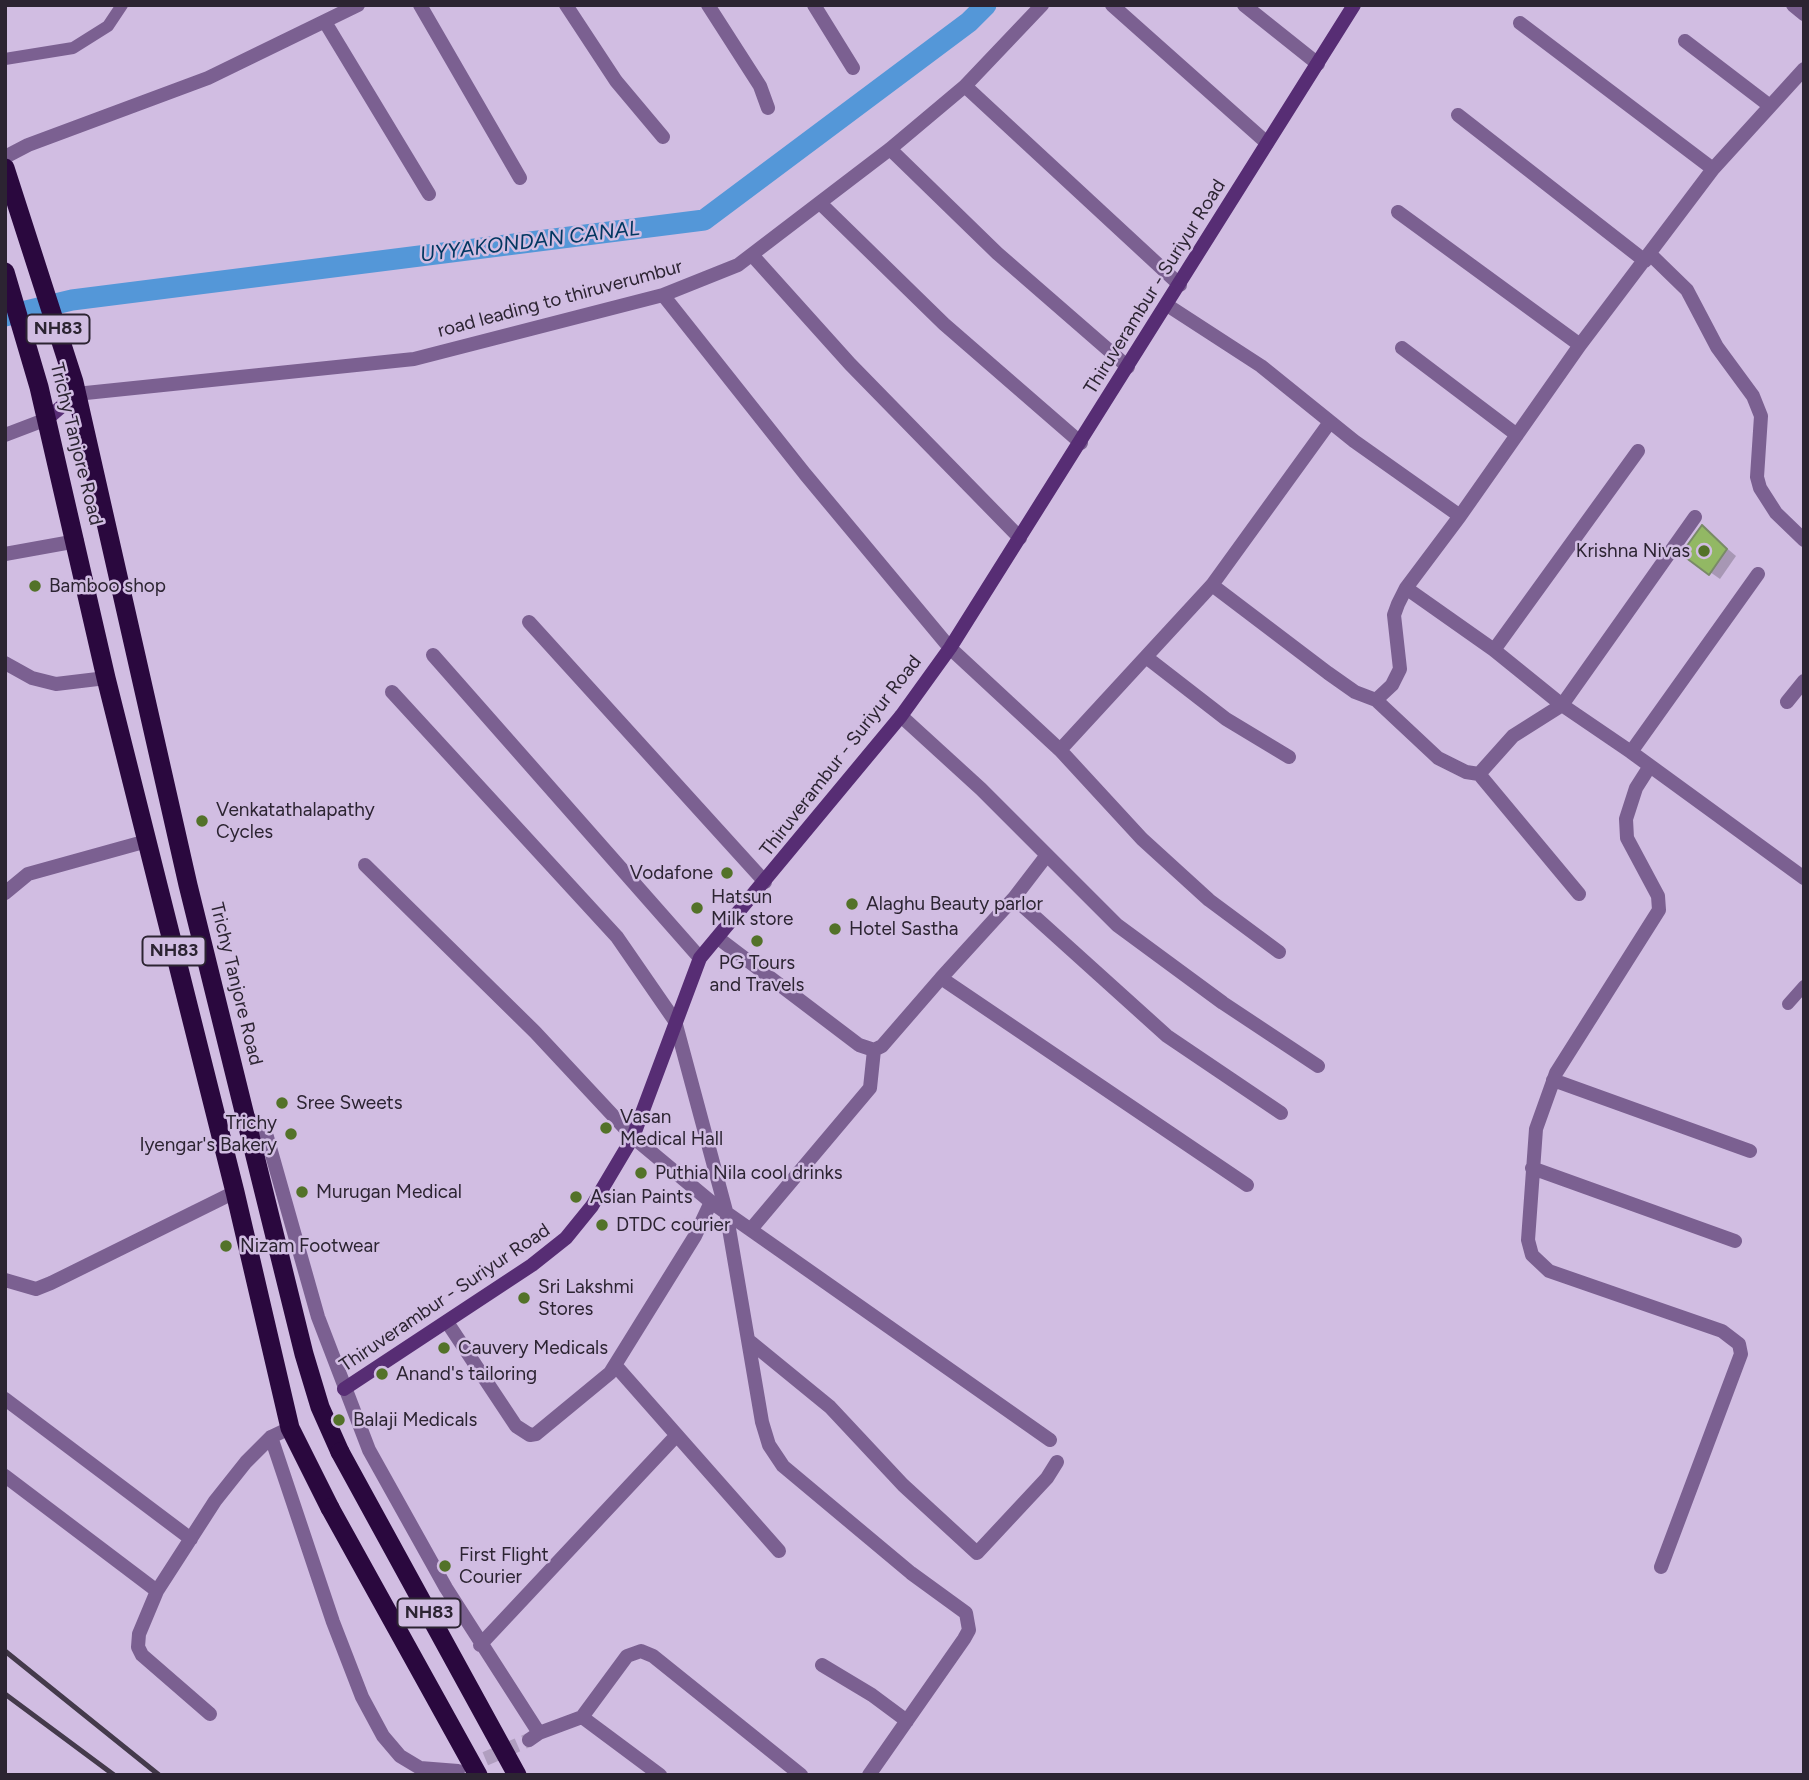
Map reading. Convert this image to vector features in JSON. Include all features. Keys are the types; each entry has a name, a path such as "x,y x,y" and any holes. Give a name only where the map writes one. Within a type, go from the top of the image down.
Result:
{"highway":[{"name":"Trichy Tanjore Road","path":"5,168 42,276 75,388 188,884 304,1354 320,1407 340,1452 517,1775"},
{"name":"Trichy Tanjore Road","path":"8,281 47,419 106,678 235,1192 290,1429 330,1508 478,1775"}],"main road":[{"name":"Thiruverambur - Suriyur Road","path":"344,1389 447,1322 566,1238 614,1174 633,1137 700,958 901,716 950,648 1181,285 1354,5"},
{"path":"47,419 75,388"}],"street":[{"path":"5,157 29,145 208,78 358,5"},
{"path":"420,5 520,178"},
{"path":"566,5 616,81 663,137"},
{"path":"708,5 760,86 768,108"},
{"path":"814,5 853,68"},
{"name":"road leading to thiruverumbur","path":"75,388 414,359 663,295 738,265 820,204 965,86 1042,5"},
{"path":"1112,5 1267,143"},
{"path":"1244,5 1318,64"},
{"path":"1793,5 1804,15"},
{"path":"325,22 429,194"},
{"path":"1520,23 1713,169"},
{"path":"1685,41 1770,106"},
{"path":"1376,701 1392,685 1400,669 1394,615 1406,588 1580,345 1713,169 1804,69"},
{"path":"965,86 1181,285"},
{"path":"1458,115 1687,290 1717,347 1753,396 1761,416 1757,478 1760,488 1776,513 1804,540"},
{"path":"890,149 998,253 1128,367"},
{"path":"820,204 944,324 1081,443"},
{"path":"1398,212 1580,345"},
{"path":"752,255 850,364 1020,538"},
{"path":"663,295 805,474 950,648 1060,750 1142,839 1209,900 1279,952"},
{"path":"1167,305 1261,366 1353,441 1460,516"},
{"path":"1402,348 1517,435"},
{"path":"5,435 47,419"},
{"path":"1060,750 1212,585 1334,425"},
{"path":"1494,650 1638,452"},
{"path":"1479,774 1513,736 1562,705 1695,517"},
{"path":"5,554 76,541"},
{"path":"1631,752 1758,574"},
{"path":"1212,585 1328,673 1355,692 1376,701 1438,758 1466,772 1479,774 1580,894"},
{"path":"1406,588 1494,650 1562,705 1804,878"},
{"path":"529,622 765,882"},
{"path":"433,655 700,958"},
{"path":"1146,657 1226,719 1289,757"},
{"path":"5,663 32,678 56,684 106,678"},
{"path":"1787,702 1804,681"},
{"path":"392,692 617,937 675,1021 726,1211 762,1422 769,1445 783,1466 911,1573 959,1606 969,1621 964,1639 869,1775"},
{"path":"901,716 1117,925 1223,1003 1318,1066"},
{"path":"1650,766 1636,788 1626,819 1627,838 1658,896 1658,910 1654,922 1578,1033 1553,1080 1536,1129 1528,1240 1532,1255 1549,1271 1722,1331 1739,1344 1741,1354 1661,1567"},
{"path":"5,893 28,874 147,841"},
{"path":"874,1051 882,1046 1014,898 1047,855"},
{"path":"365,865 535,1032 633,1137 711,1202 1050,1440"},
{"path":"1014,898 1167,1037 1281,1112"},
{"path":"718,938 859,1045 874,1051"},
{"path":"941,978 1247,1185"},
{"path":"751,1228 870,1088 874,1051"},
{"path":"1553,1080 1750,1151"},
{"path":"244,1112 267,1137 296,1248 344,1389 369,1450 402,1514 534,1736 582,1717 627,1656 641,1651 653,1656 802,1775"},
{"path":"1532,1168 1735,1241"},
{"path":"5,1280 36,1289 235,1192"},
{"path":"447,1322 516,1426 530,1434 541,1432 610,1374 695,1236 711,1202"},
{"path":"748,1340 830,1407 904,1485 977,1553 1047,1478 1057,1462"},
{"path":"615,1365 779,1550"},
{"path":"5,1399 191,1539"},
{"path":"211,1714 142,1655 138,1647 139,1634 156,1591 246,1462 271,1437 290,1429"},
{"path":"480,1645 676,1436"},
{"path":"271,1437 333,1622 362,1697 383,1735 400,1756 420,1768 458,1771"},
{"path":"5,1476 156,1591"},
{"path":"821,1665 872,1695 907,1721"},
{"path":"582,1717 660,1775"}],"lane":[{"path":"5,59 74,48 108,26 122,5"},
{"path":"1788,1004 1804,986"}],"building":[{"name":"Krishna Nivas","path":"1702,525 1727,549 1709,575 1681,554"}],"waterway":[{"name":"UYYAKONDAN CANAL","path":"5,316 72,300 704,220 969,22 986,5"}],"tunnel":[{"path":"466,1767 529,1740"}],"railway":[{"path":"5,1651 159,1775"},
{"path":"5,1694 114,1775"}],"place":[{"name":"Krishna Nivas","path":"1704,551"},
{"name":"Bamboo shop","path":"35,586"},
{"name":"Venkatathalapathy Cycles","path":"202,821"},
{"name":"Vodafone","path":"727,873"},
{"name":"Alaghu Beauty parlor","path":"852,904"},
{"name":"Hatsun Milk store","path":"697,908"},
{"name":"Hotel Sastha","path":"835,929"},
{"name":"PG Tours and Travels","path":"757,941"},
{"name":"Sree Sweets","path":"282,1103"},
{"name":"Vasan Medical Hall","path":"606,1128"},
{"name":"Trichy Iyengar's Bakery","path":"291,1134"},
{"name":"Puthia Nila cool drinks","path":"641,1173"},
{"name":"Murugan Medical","path":"302,1192"},
{"name":"Asian Paints","path":"576,1197"},
{"name":"DTDC courier","path":"602,1225"},
{"name":"Nizam Footwear","path":"226,1246"},
{"name":"Sri Lakshmi Stores","path":"524,1298"},
{"name":"Cauvery Medicals","path":"444,1348"},
{"name":"Anand's tailoring","path":"382,1374"},
{"name":"Balaji Medicals","path":"339,1420"},
{"name":"First Flight Courier","path":"445,1566"}]}
